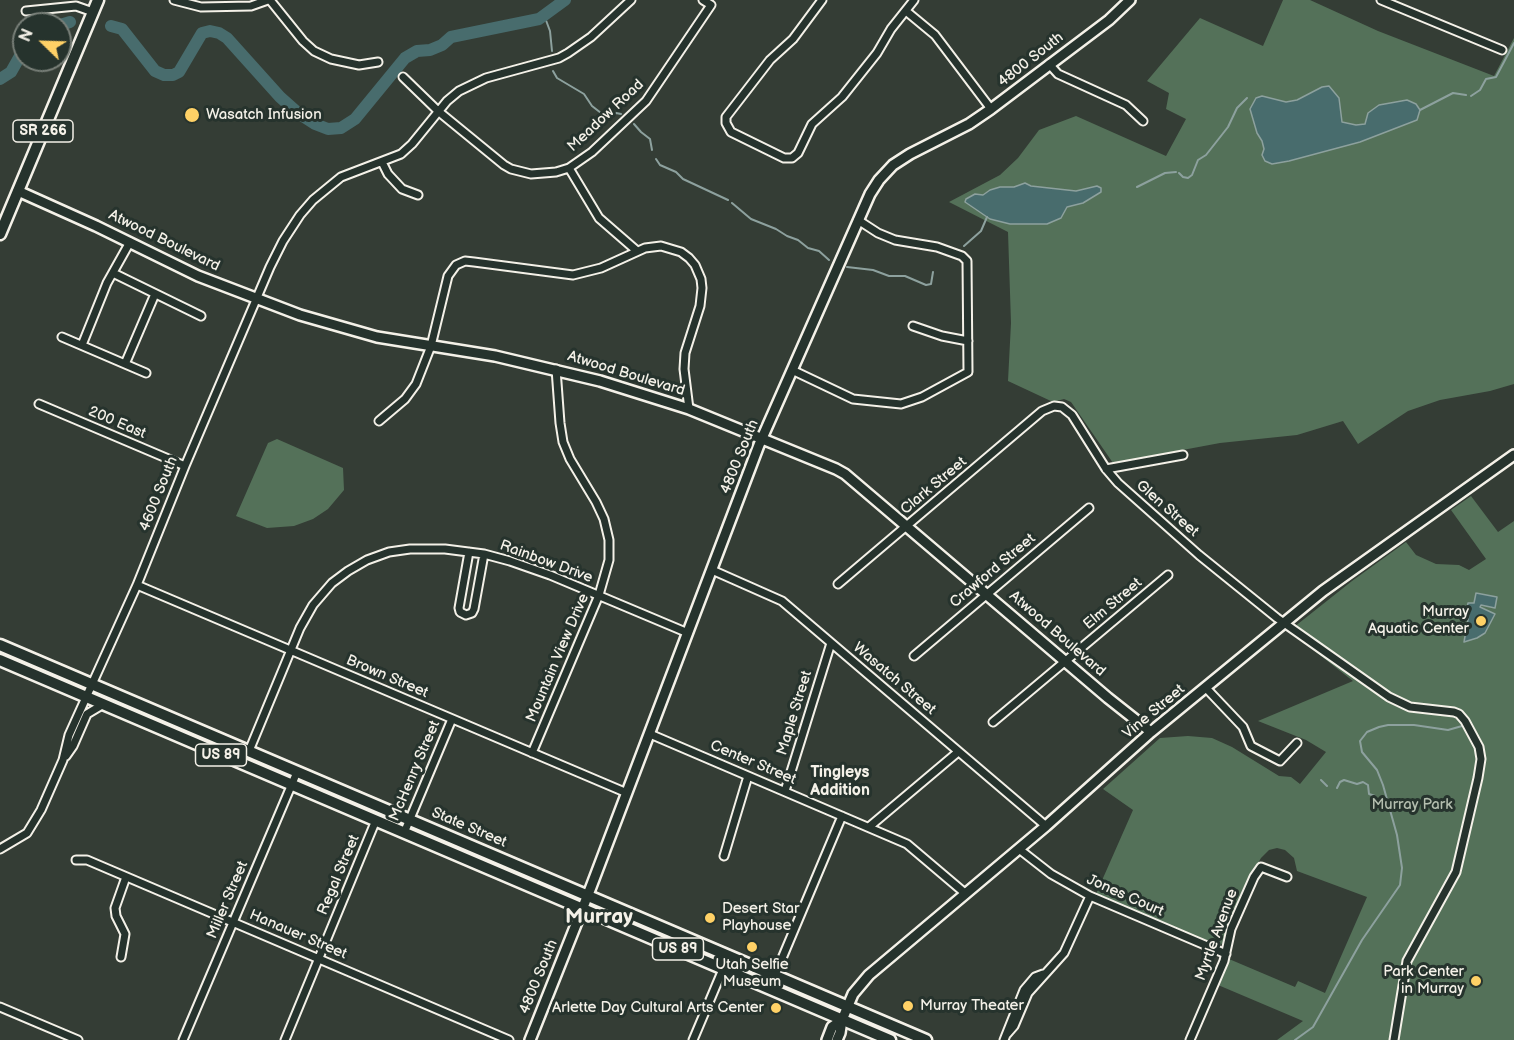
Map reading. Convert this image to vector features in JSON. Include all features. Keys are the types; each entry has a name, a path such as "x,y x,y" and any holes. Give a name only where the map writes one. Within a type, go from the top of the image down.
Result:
{"main road":[{"name":"SR 266","path":"0,234 98,0"},
{"name":"State Street","path":"0,645 926,1040"},
{"name":"State Street","path":"0,660 890,1040"}],"street":[{"path":"174,0 201,7 250,6 269,0 303,42 314,51 331,59 359,65 378,62"},
{"name":"4600 South","path":"63,760 69,735 137,585 256,299 283,241 313,200 342,177 401,154 412,144 438,111 459,91 475,82 559,58 591,37 631,0"},
{"name":"Meadow Road","path":"404,77 438,111 512,169 539,175 569,168 592,152 646,101 711,5 703,0"},
{"path":"820,1 793,39 768,63 728,112 725,120 733,134 782,158 792,158 798,153 812,124 842,97 915,0"},
{"name":"4800 South","path":"530,1040 588,895 762,438 874,186 894,165 910,154 964,127 991,109 1109,20 1130,0"},
{"path":"1381,0 1391,2 1502,50"},
{"path":"26,11 76,6 93,12"},
{"path":"906,10 933,33 991,109"},
{"path":"1049,64 1058,74 1126,105 1143,121"},
{"path":"382,162 388,174 402,189 418,195"},
{"path":"569,168 599,218 636,251"},
{"name":"Atwood Boulevard","path":"18,191 192,273 256,299 343,328 386,339 495,356 627,388 689,409 845,474 906,528 1151,732"},
{"path":"792,370 854,399 901,404 922,397 969,372 967,261 962,256 937,247 895,240 878,233 858,220"},
{"path":"82,345 129,242"},
{"path":"379,421 409,394 422,370 431,346 448,276 451,270 460,263 474,262 573,275 601,268 652,246 672,249 689,258 699,273 702,297 685,353 684,369 689,409"},
{"path":"113,273 201,316"},
{"path":"125,364 155,294"},
{"path":"913,326 942,336 968,341"},
{"path":"63,337 146,373"},
{"name":"Mountain View Drive","path":"532,753 608,570 609,540 601,510 574,467 563,442 556,369"},
{"name":"200 East","path":"39,404 185,466"},
{"name":"Glen Street","path":"1047,408 1058,406 1069,412 1106,469 1122,488 1199,555 1285,624 1389,698 1410,707 1454,712 1459,714 1467,724 1479,747 1480,766 1458,865 1450,884 1407,961 1394,1040"},
{"name":"Clark Street","path":"838,584 1047,408"},
{"path":"1106,469 1183,455"},
{"name":"Vine Street","path":"837,1040 847,1006 857,988 869,975 1046,826 1151,732 1337,580 1514,455"},
{"name":"Crawford Street","path":"914,656 1089,508"},
{"name":"Rainbow Drive","path":"249,751 304,620 318,598 340,577 357,565 378,556 410,549 445,549 484,554 538,570 688,633"},
{"path":"469,552 459,608 460,612 466,615 472,613 474,609 484,554"},
{"name":"Wasatch Street","path":"712,570 776,597 1046,826"},
{"name":"Elm Street","path":"993,722 1168,575"},
{"name":"Brown Street","path":"137,585 627,793"},
{"name":"Maple Street","path":"785,791 831,643"},
{"path":"1206,688 1244,727 1251,746 1280,761 1297,742"},
{"path":"0,849 22,837 32,827 87,714 102,705"},
{"name":"McHenry Street","path":"404,833 452,719"},
{"name":"Center Street","path":"650,734 909,845 966,894"},
{"path":"869,827 958,752"},
{"name":"Miller Street","path":"183,1040 297,771"},
{"path":"724,856 748,776"},
{"path":"775,975 842,816"},
{"name":"Regal Street","path":"285,1040 376,820"},
{"name":"Jones Court","path":"1019,849 1051,874 1090,896 1226,954"},
{"name":"Hanauer Street","path":"76,860 87,860 509,1040"},
{"name":"Myrtle Avenue","path":"1191,1040 1226,954 1231,929 1243,900 1261,867 1287,877"},
{"path":"121,957 125,934 115,908 126,877"},
{"path":"1006,1037 1014,1026 1028,993 1064,953 1090,896"},
{"path":"693,1040 729,955"},
{"path":"0,1007 78,1040"},
{"name":"Vine Street","path":"827,1040 832,1027 842,1020"}],"green space":[{"path":"1283,0 1310,0 1378,31 1494,76 1514,38 1514,384 1440,400 1408,411 1358,444 1343,421 1297,435 1220,443 1113,463 1071,402 1064,399 1053,402 1008,381 1011,323 1008,232 949,202 1000,175 1018,158 1039,130 1076,116 1166,156 1186,119 1166,109 1169,93 1147,81 1200,18 1263,46"},
{"path":"277,439 343,468 344,490 328,509 313,519 294,526 267,528 236,516 268,443"},
{"name":"Murray Park","path":"1471,496 1498,532 1514,521 1514,1040 1277,1040 1303,1021 1218,985 1229,959 1295,987 1298,981 1325,993 1367,897 1297,871 1294,858 1285,850 1277,848 1269,850 1261,858 1245,885 1227,928 1224,942 1219,946 1214,945 1096,894 1133,810 1103,789 1160,738 1188,736 1212,738 1232,747 1279,776 1291,777 1300,784 1326,752 1306,740 1258,721 1353,681 1289,631 1406,542 1416,555 1436,564 1459,565 1469,570 1486,559 1451,510"}],"water":[{"path":"1329,86 1339,98 1342,122 1365,124 1368,113 1379,105 1407,100 1416,104 1420,110 1417,120 1360,142 1289,161 1272,164 1265,161 1262,155 1264,149 1262,141 1257,133 1250,109 1256,98 1262,96 1286,102 1297,100 1322,87"},
{"path":"1025,183 1031,186 1076,191 1097,186 1101,188 1101,192 1083,203 1067,207 1061,218 1047,224 1010,224 990,219 965,202 975,194 983,195 1000,187 1014,187"},
{"path":"1476,593 1497,597 1495,608 1481,605 1480,607 1495,614 1485,633 1464,642 1469,614 1466,613 1468,603 1474,603"}],"waterway":[{"path":"111,26 122,29 155,71 164,75 179,72 202,33 210,31 219,33 227,38 280,97 298,113 328,129 341,128 355,119 405,58 417,51 430,50 442,45 451,37 539,19 565,0"},
{"path":"544,15 550,31 552,51"},
{"path":"1471,96 1480,90 1486,79 1496,77 1514,43"},
{"path":"0,79 12,70"},
{"path":"553,71 557,78 584,94 592,106 601,113 609,118 616,113 621,114"},
{"path":"1420,110 1453,93 1466,95"},
{"path":"1179,173 1188,178 1192,175 1198,160 1206,155 1228,127 1237,108 1247,98"},
{"path":"634,124 650,139 652,150"},
{"path":"656,159 660,165 676,172 683,179 728,200"},
{"path":"1137,187 1165,173 1176,172"},
{"path":"732,203 751,219 798,240 808,248 819,251 829,260"},
{"path":"964,246 981,231 987,217"},
{"path":"847,267 873,270 889,276 905,276 926,285 931,284 933,272"},
{"path":"1295,1040 1313,1027 1362,940 1400,885 1402,868 1397,835 1383,785 1377,770 1362,752 1360,741 1367,732 1388,725 1414,725 1448,730 1462,726"},
{"path":"1321,780 1327,786"},
{"path":"1337,788 1344,780 1357,784 1363,782 1368,785 1369,794 1375,796 1379,802 1389,805"}],"place":[{"name":"Wasatch Infusion","path":"192,115"},
{"name":"Murray Aquatic Center","path":"1481,621"},
{"name":"Desert Star Playhouse","path":"710,918"},
{"name":"Utah Selfie Museum","path":"752,947"},
{"name":"Park Center in Murray","path":"1476,981"},
{"name":"Murray Theater","path":"908,1006"},
{"name":"Arlette Day Cultural Arts Center","path":"776,1008"}],"district":[{"name":"Tingleys Addition","path":"840,782"},
{"name":"Murray","path":"599,918"}]}
